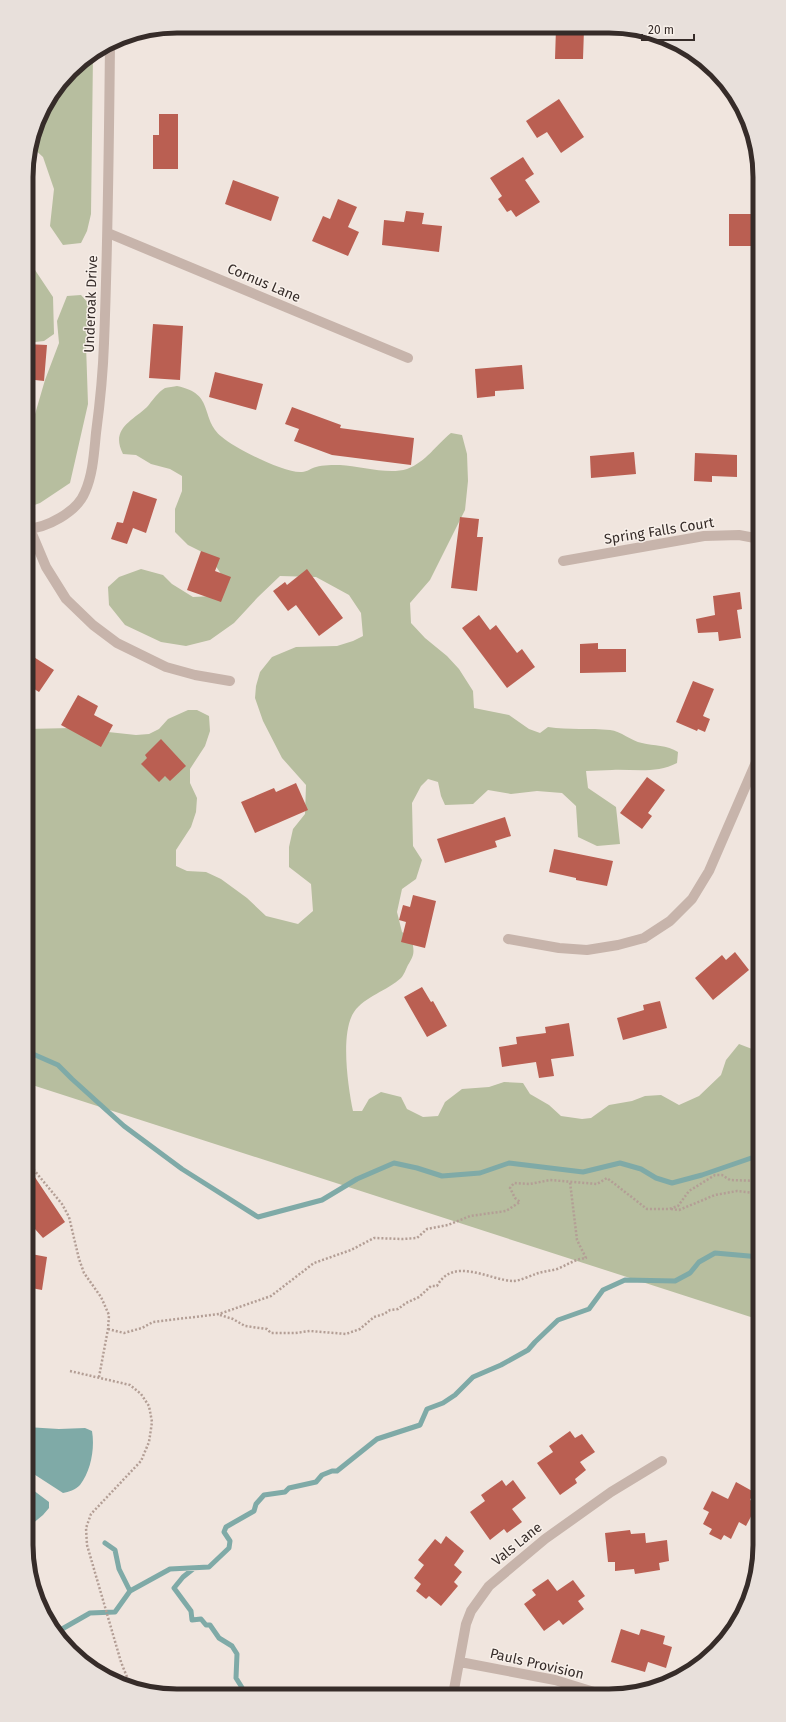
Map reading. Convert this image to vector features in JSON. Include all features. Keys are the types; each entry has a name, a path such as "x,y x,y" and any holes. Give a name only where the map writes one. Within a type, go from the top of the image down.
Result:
{"street":[{"name":"Underoak Drive","path":"33,528 52,522 78,505 85,492 92,470 102,376 108,233 110,50"},
{"name":"Cornus Lane","path":"108,233 408,358"},
{"name":"Spring Falls Court","path":"563,561 704,536 739,535 753,538"},
{"path":"33,540 46,567 66,598 93,624 117,642 166,667 195,675 230,681"},
{"path":"508,939 559,948 588,950 618,945 644,938 670,921 692,899 709,871 753,769"},
{"name":"Vals Lane","path":"454,1689 466,1624 471,1611 489,1586 551,1534 611,1492 662,1461"},
{"name":"Pauls Provision","path":"460,1662 555,1680 585,1689"}],"path":[{"path":"33,1170 62,1204 69,1217 79,1259 84,1273 101,1297 109,1315 108,1329 99,1377"},
{"path":"669,1209 678,1206 688,1191 715,1175 722,1174 730,1180 753,1181"},
{"path":"108,1329 124,1333 142,1328 153,1322 219,1314 271,1296 314,1264 351,1250 374,1238 417,1238 427,1229 448,1225 470,1216 506,1211 520,1202 515,1198 510,1188 514,1183 530,1184 550,1180 597,1184 607,1178 647,1209 679,1210 715,1195 737,1191 753,1193"},
{"path":"219,1314 233,1319 245,1326 267,1329 271,1333 295,1333 310,1330 346,1334 360,1329 374,1317 384,1314 390,1310 398,1309 406,1303 419,1297 431,1286 437,1286 441,1278 454,1272 468,1271 513,1281 544,1271 555,1270 579,1259 586,1258 577,1240 570,1182"},
{"path":"70,1371 99,1377 130,1386 141,1394 149,1406 152,1422 149,1442 141,1461 91,1514 86,1528 87,1545 121,1662 128,1680"}],"green space":[{"path":"93,60 91,214 87,231 81,243 63,245 50,226 54,189 43,157 36,150 44,122 52,105 75,75"},
{"path":"33,266 53,297 54,334 44,341 33,342"},
{"path":"81,295 90,305 86,345 88,404 70,483 40,503 33,506 33,421 45,380 59,343 57,321 67,296"},
{"path":"177,386 189,390 197,395 206,407 215,430 228,442 273,465 294,472 304,472 325,465 340,465 383,471 399,471 414,466 420,462 451,433 462,435 467,454 468,481 465,510 430,580 410,603 411,623 459,669 473,691 474,708 509,715 529,729 540,733 548,727 610,730 618,732 638,742 665,747 678,752 677,763 661,769 586,771 588,788 616,807 620,844 597,846 578,837 576,806 562,793 537,791 511,794 488,790 473,804 445,805 441,796 438,782 428,779 421,786 412,803 413,846 422,860 416,879 402,889 397,912 402,932 412,939 413,955 401,978 364,1002 354,1012 347,1033 347,1075 353,1111 362,1111 369,1099 381,1092 401,1097 407,1109 423,1117 438,1116 445,1102 462,1089 489,1087 504,1082 523,1083 530,1094 549,1105 561,1116 582,1119 591,1118 609,1105 632,1101 645,1096 661,1095 679,1105 699,1096 721,1075 726,1060 739,1044 753,1049 753,1318 33,1085 33,729 71,728 136,735 149,734 159,729 168,719 188,710 197,710 209,716 210,731 205,746 190,769 190,783 197,798 196,812 191,827 176,850 176,866 187,871 206,872 221,879 247,898 266,916 298,924 313,911 311,884 289,867 289,847 293,829 305,814 306,785 282,758 263,721 255,698 256,686 260,672 272,657 296,647 337,646 363,636 361,613 349,595 316,577 280,576 234,623 210,640 186,646 161,642 125,625 109,605 108,587 119,577 141,569 163,575 172,584 193,597 213,596 228,584 208,555 188,545 175,532 175,509 182,491 182,476 170,469 151,464 136,455 123,454 120,445 119,438 124,426 147,407 162,390"}],"water":[{"path":"33,1427 59,1429 85,1428 92,1431 93,1445 87,1473 78,1487 63,1493 33,1474"},
{"path":"33,1490 49,1502 49,1508 33,1523"}],"building":[{"path":"556,33 584,33 583,59 555,59"},
{"path":"559,99 584,137 561,153 547,132 537,138 526,121"},
{"path":"159,114 178,114 178,169 153,169 153,135 159,135"},
{"path":"523,157 534,174 525,180 540,202 516,217 511,210 507,212 498,199 502,196 490,178"},
{"path":"233,180 279,197 271,221 225,204"},
{"path":"338,199 357,207 348,227 359,232 348,256 312,241 323,216 330,219"},
{"path":"406,211 424,213 422,224 442,226 439,252 382,245 384,220 404,222"},
{"path":"729,214 753,214 753,246 729,246"},
{"path":"153,324 183,326 180,380 149,378"},
{"path":"33,344 47,345 44,381 33,380"},
{"path":"522,365 524,389 495,391 495,396 477,398 475,369"},
{"path":"215,372 263,384 256,410 209,397"},
{"path":"292,407 341,425 340,428 414,438 411,465 332,455 294,441 299,429 285,424"},
{"path":"634,452 636,474 591,478 590,456"},
{"path":"695,453 737,455 737,477 712,476 712,482 694,481"},
{"path":"133,491 157,499 146,533 133,528 127,544 111,539 117,522 123,523"},
{"path":"460,517 479,519 477,537 483,537 477,591 451,588"},
{"path":"201,551 220,558 215,571 231,577 221,602 187,590"},
{"path":"307,569 343,618 319,636 296,605 288,611 273,591 285,582 287,585"},
{"path":"740,592 742,609 737,610 741,638 719,641 718,632 698,633 696,619 715,615 713,596"},
{"path":"479,615 490,630 496,625 517,653 522,649 535,667 507,688 462,628"},
{"path":"598,643 598,649 626,649 626,672 580,673 580,644"},
{"path":"33,656 54,670 39,692 33,688"},
{"path":"693,681 714,689 703,716 710,719 705,732 698,729 697,731 676,722"},
{"path":"78,695 98,706 94,715 113,725 101,747 61,725"},
{"path":"161,739 186,766 170,781 165,776 159,782 141,764 147,758 145,755"},
{"path":"647,777 665,790 648,813 652,816 642,829 620,813"},
{"path":"296,783 308,810 255,833 241,802 274,788 276,792"},
{"path":"505,817 511,836 495,841 497,847 445,863 437,839"},
{"path":"554,849 613,861 607,886 576,880 576,878 549,872"},
{"path":"413,895 436,901 425,948 401,942 406,922 399,920 403,905 410,907"},
{"path":"735,952 749,970 713,1000 695,978 722,955 726,960"},
{"path":"422,987 431,1002 433,1001 447,1026 427,1037 404,997"},
{"path":"660,1001 667,1028 623,1040 617,1018 644,1010 643,1005"},
{"path":"569,1023 574,1056 551,1059 554,1076 539,1078 536,1062 502,1067 499,1047 517,1044 516,1037 546,1033 545,1027"},
{"path":"33,1174 65,1222 43,1238 33,1227"},
{"path":"33,1254 47,1257 42,1290 33,1288"},
{"path":"570,1431 575,1438 582,1434 595,1452 580,1462 586,1470 575,1479 577,1483 560,1495 537,1463 553,1452 549,1446"},
{"path":"502,1480 506,1486 513,1480 526,1498 512,1509 522,1522 507,1533 504,1529 490,1540 470,1512 485,1501 481,1495"},
{"path":"736,1482 753,1491 750,1500 753,1501 753,1513 746,1526 739,1522 731,1539 724,1535 721,1540 709,1534 712,1529 703,1524 709,1512 703,1509 712,1491 728,1499"},
{"path":"630,1530 631,1534 645,1533 646,1543 667,1540 669,1561 659,1563 660,1570 635,1574 634,1569 615,1571 615,1562 608,1562 605,1533"},
{"path":"446,1536 464,1551 454,1565 462,1572 454,1582 458,1586 441,1606 429,1596 426,1599 416,1591 421,1584 414,1578 424,1565 418,1560 435,1539 441,1544"},
{"path":"548,1579 557,1591 573,1580 585,1596 578,1601 584,1609 563,1625 559,1620 544,1631 524,1604 536,1595 532,1590"},
{"path":"621,1629 639,1635 641,1629 665,1636 663,1644 672,1647 666,1668 648,1662 645,1672 611,1662"}],"waterway":[{"path":"33,1054 58,1065 124,1126 182,1169 258,1217 322,1200 357,1179 394,1163 442,1176 480,1173 509,1163 583,1172 620,1163 641,1169 656,1178 672,1183 702,1175 753,1157"},
{"path":"61,1631 90,1613 115,1612 130,1591 170,1569 209,1567 229,1548 230,1541 224,1532 226,1527 254,1511 256,1504 264,1495 285,1492 289,1488 316,1482 322,1475 332,1471 337,1471 377,1439 420,1425 427,1409 443,1403 455,1395 473,1377 501,1365 528,1350 558,1320 589,1309 603,1290 625,1280 675,1281 690,1273 699,1262 715,1253 753,1256"},
{"path":"105,1543 115,1550 119,1569 130,1591"},
{"path":"193,1569 183,1577 174,1588 191,1611 192,1620 201,1619 206,1625 210,1625 219,1638 232,1646 237,1654 236,1678 243,1689"}]}
